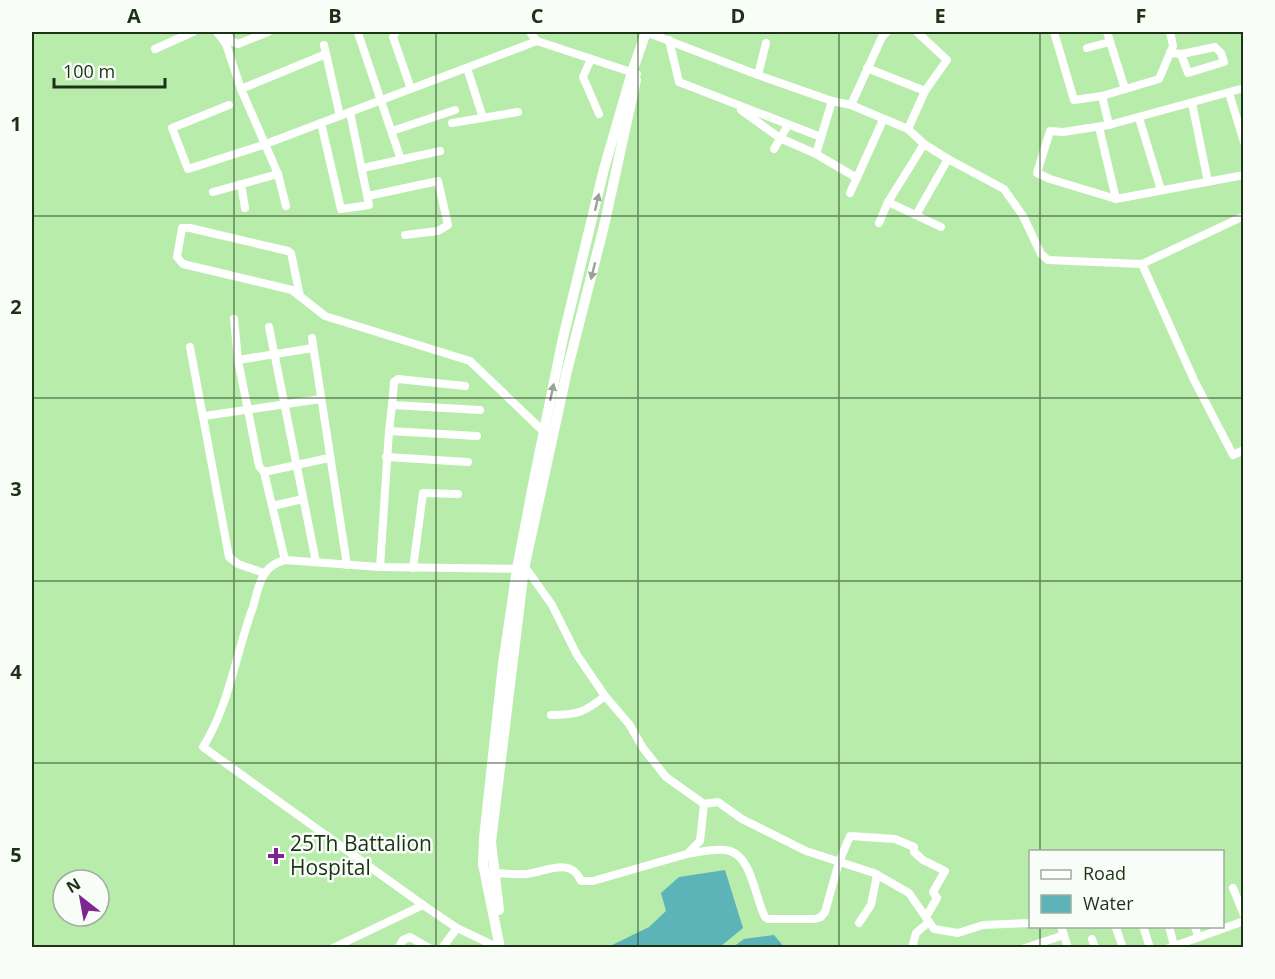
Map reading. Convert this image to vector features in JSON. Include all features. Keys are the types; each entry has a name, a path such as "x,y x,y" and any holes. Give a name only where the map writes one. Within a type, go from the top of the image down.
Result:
{"main road":[{"path":"506,948 491,842 522,569 544,432 563,338 604,169 634,73 650,32"},
{"path":"499,948 483,864 503,664 567,371 604,226 634,73"}],"street":[{"path":"155,49 193,32"},
{"path":"217,32 226,44 263,145 278,174 286,206"},
{"path":"227,32 231,41 238,44 268,32"},
{"path":"396,32 393,37 411,89"},
{"path":"530,32 537,41 634,73"},
{"path":"650,32 758,75 851,105 908,129 924,144 1004,189 1023,216 1041,255 1048,260 1142,264 1242,217 1244,227"},
{"path":"851,105 882,37 887,32"},
{"path":"908,129 925,91 947,60 916,32"},
{"path":"1054,32 1074,100 1102,96 1159,79 1173,46 1170,32"},
{"path":"1107,32 1125,89"},
{"path":"358,33 401,160"},
{"path":"669,40 679,82 821,137"},
{"path":"229,105 172,128 188,169 263,145 537,41"},
{"path":"1087,48 1110,42"},
{"path":"758,75 766,43"},
{"path":"324,45 340,116"},
{"path":"1170,53 1181,54 1215,47 1221,52 1224,63 1188,73 1181,54"},
{"path":"241,88 327,54"},
{"path":"591,59 583,77 599,114"},
{"path":"467,68 483,118"},
{"path":"867,68 925,91"},
{"path":"1244,88 1109,125 1063,132 1050,131 1037,173 1116,199 1244,175"},
{"path":"1229,93 1244,142"},
{"path":"1102,96 1109,125"},
{"path":"816,154 832,100"},
{"path":"731,103 780,138 816,154 857,178"},
{"path":"1192,103 1208,182"},
{"path":"392,131 455,110"},
{"path":"321,123 341,209 369,205 350,112"},
{"path":"452,123 518,112"},
{"path":"1139,118 1161,190"},
{"path":"850,193 883,120"},
{"path":"774,149 788,125"},
{"path":"1099,127 1116,199"},
{"path":"879,223 888,202 924,144"},
{"path":"363,168 440,151"},
{"path":"916,215 948,159"},
{"path":"213,192 278,174"},
{"path":"368,196 438,181 448,225 438,231 405,235"},
{"path":"241,184 245,208"},
{"path":"888,202 941,227"},
{"path":"300,296 291,254 288,251 182,228 177,256 183,264 292,290 325,316 470,362 544,432"},
{"path":"1142,264 1194,380 1233,455 1244,450"},
{"path":"234,319 238,360 259,466 264,472 285,560"},
{"path":"270,327 316,561"},
{"path":"312,338 347,565"},
{"path":"190,347 229,557 238,564 264,573"},
{"path":"238,360 313,348"},
{"path":"380,567 386,457 394,382 398,379 465,386"},
{"path":"204,416 321,399"},
{"path":"392,405 480,410"},
{"path":"389,430 477,436"},
{"path":"386,457 468,462"},
{"path":"264,472 329,458"},
{"path":"413,568 423,493 458,494"},
{"path":"272,506 303,499"},
{"path":"499,948 458,928 423,905 202,747 211,734 227,692 264,573 276,562 285,560 380,567 522,569 552,605 577,655 605,696 629,724 643,748 666,777 704,804 718,802 742,819 806,851 877,875 909,893 934,929 958,933 983,925 1029,924"},
{"path":"551,715 567,715 586,711 605,696"},
{"path":"687,854 700,841 704,804"},
{"path":"494,873 526,874 560,867 571,868 577,872 581,881 593,881 687,854 727,849 738,856 749,869 763,914 768,918 815,919 821,917 825,912 839,862 850,836 895,839 914,847 914,852 923,860 945,871 933,892 937,898 928,919 916,933 912,948"},
{"path":"859,923 871,904 877,875"},
{"path":"1233,888 1244,915"},
{"path":"333,948 423,905"},
{"path":"1224,927 1243,921"},
{"path":"442,948 458,928"},
{"path":"1116,928 1123,948"},
{"path":"1143,928 1150,948"},
{"path":"1168,928 1172,947 1220,928"},
{"path":"1195,928 1198,937"},
{"path":"1031,946 1062,931 1068,948"},
{"path":"398,948 403,940 410,937 429,948"}],"water":[{"path":"725,870 743,928 720,947 608,947 649,927 666,911 661,893 679,877"},
{"path":"774,935 784,947 733,947 744,939"}],"place":[{"name":"25Th Battalion Hospital","path":"276,856"}]}
